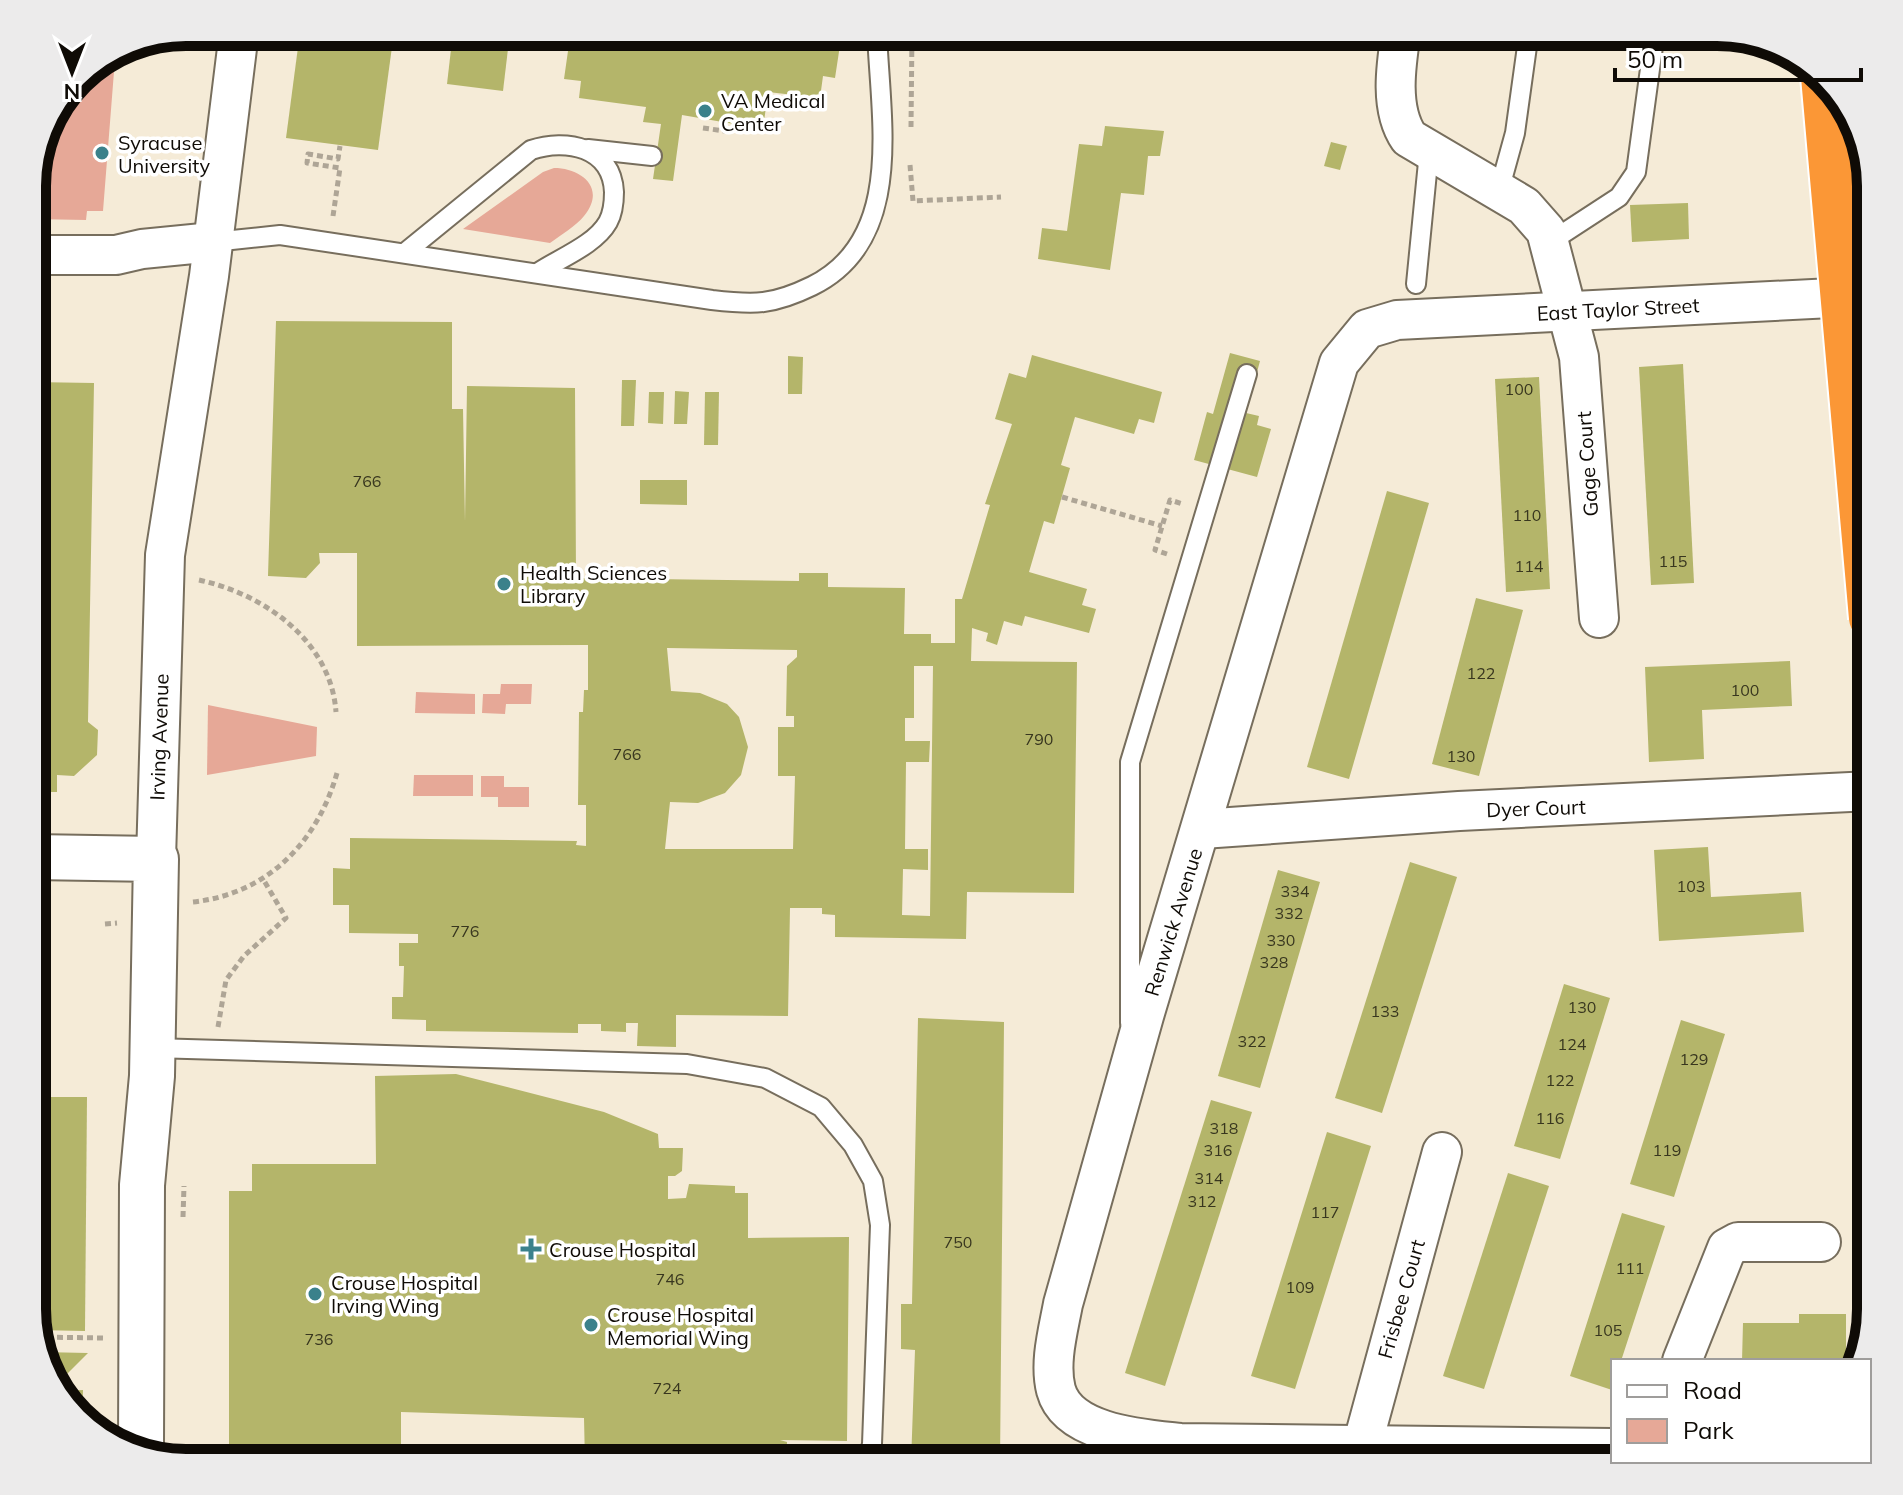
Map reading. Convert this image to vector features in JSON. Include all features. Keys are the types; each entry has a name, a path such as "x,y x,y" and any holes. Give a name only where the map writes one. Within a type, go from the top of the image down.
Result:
{"highway":[{"path":"1825,98 1857,460"}],"street":[{"name":"Irving Avenue","path":"141,1442 142,1185 153,1048 163,573 213,242 237,46"},
{"path":"1399,46 1396,76 1399,118 1409,138 1532,214 1550,242 1569,311"},
{"path":"46,255 116,255 142,249 213,242"},
{"name":"East Taylor Street","path":"1367,329 1397,320 1857,297"},
{"name":"Gage Court","path":"1569,311 1579,357 1599,618"},
{"name":"Renwick Avenue","path":"1367,329 1339,363 1133,1057 1063,1304 1055,1349 1057,1391 1069,1412 1120,1437 1180,1443 1611,1448"},
{"name":"Dyer Court","path":"1202,829 1459,811 1857,792"},
{"path":"46,857 156,859"},
{"name":"Frisbee Court","path":"1362,1446 1442,1152"},
{"path":"1683,1359 1727,1248 1738,1242 1821,1242"}],"lane":[{"path":"213,242 280,235 407,251 753,305 791,296 842,268 857,253 869,229 882,173 877,46"},
{"path":"1499,191 1515,133 1527,46"},
{"path":"1550,242 1619,197 1636,172 1653,46"},
{"path":"407,251 531,150 549,144 652,156"},
{"path":"539,272 588,243 609,222 614,206 610,172 588,149"},
{"path":"1416,284 1429,152"},
{"path":"1133,1057 1128,992 1130,762 1247,374"},
{"path":"153,1048 687,1064 765,1078 821,1107 853,1145 873,1181 880,1225 871,1449"}],"path":[{"path":"911,130 912,46"},
{"path":"703,128 732,132"},
{"path":"333,216 340,168 307,163 308,154 338,159 340,146"},
{"path":"910,155 913,201 1001,197"},
{"path":"1062,497 1162,526"},
{"path":"1155,550 1170,500"},
{"path":"163,573 218,586 271,608 318,657 330,682 336,712"},
{"path":"193,902 238,892 263,879 300,849 327,806 337,773"},
{"path":"217,1027 226,980 244,956 286,918 263,879"},
{"path":"183,1226 184,1186"},
{"path":"49,1337 107,1338"}],"green space":[{"path":"68,112 111,112 103,211 87,211 86,220 46,219 46,177 51,150"},
{"path":"554,168 581,176 592,189 593,197 581,220 550,243 463,229 543,172"},
{"path":"501,684 532,684 531,704 506,704 505,714 482,713 483,694 500,694"},
{"path":"416,692 475,694 475,714 415,713"},
{"path":"208,705 317,727 316,756 207,775"},
{"path":"414,775 473,775 473,796 413,796"},
{"path":"481,776 504,776 504,787 529,787 529,807 498,807 498,797 481,797"}],"building":[{"path":"298,46 392,46 378,150 286,138"},
{"path":"451,46 508,46 503,91 447,84"},
{"name":"VA Medical Center","path":"840,46 835,78 823,76 820,98 768,92 763,129 682,115 673,181 653,179 661,124 643,122 646,107 579,98 581,81 564,79 568,51 535,47"},
{"path":"1105,126 1164,131 1160,156 1148,156 1144,195 1121,193 1110,270 1038,259 1042,228 1067,231 1079,144 1102,146"},
{"path":"1331,142 1347,146 1340,170 1324,166"},
{"path":"1688,203 1689,239 1632,242 1630,205"},
{"path":"276,321 452,322 452,409 463,409 465,522 467,386 575,388 576,578 799,581 799,573 828,573 828,587 905,588 904,634 931,634 931,643 955,643 955,599 962,599 990,505 985,504 1012,424 995,419 1009,373 1026,378 1032,355 1162,392 1154,423 1139,419 1134,434 1075,417 1061,465 1070,468 1054,524 1044,521 1029,572 1087,589 1082,605 1096,609 1089,633 1025,616 1022,626 1004,621 997,645 986,641 988,633 972,628 971,661 1077,662 1074,893 967,892 966,939 835,937 835,915 822,914 822,908 790,908 788,1016 676,1015 676,1047 637,1046 638,1023 626,1023 626,1032 601,1031 601,1024 578,1024 578,1033 426,1031 426,1020 392,1019 392,997 403,997 404,966 399,966 399,943 418,943 418,934 349,933 349,905 333,905 333,868 350,869 350,838 577,841 576,845 586,846 586,805 578,805 579,712 583,712 584,690 588,690 588,645 357,646 357,553 319,553 320,563 306,578 268,576","holes":["667,648 797,650 797,657 787,666 786,716 794,716 794,727 778,727 778,776 795,776 793,849 665,849 670,802 698,803 725,793 741,775 748,747 739,717 727,704 700,693 671,691","914,666 933,666 930,916 902,915 903,869 928,870 928,849 905,849 906,762 929,762 930,741 905,741 905,718 914,718"]},
{"path":"1230,353 1260,361 1246,413 1259,416 1257,425 1271,429 1257,477 1194,460 1207,412 1213,414"},
{"path":"788,356 803,357 802,394 788,394"},
{"path":"1683,364 1694,583 1651,585 1639,367"},
{"path":"1539,377 1550,589 1506,592 1495,379"},
{"path":"622,380 636,380 634,426 621,426"},
{"path":"46,382 94,383 88,722 98,730 97,755 74,776 57,775 57,792 46,792"},
{"path":"675,391 689,392 687,424 674,424"},
{"path":"649,392 664,392 663,424 648,423"},
{"path":"705,392 719,392 718,445 704,445"},
{"path":"640,480 687,480 687,505 640,504"},
{"path":"1387,491 1429,503 1349,779 1307,767"},
{"path":"1476,598 1523,610 1479,776 1432,764"},
{"path":"1790,661 1792,706 1702,710 1704,759 1649,762 1645,667"},
{"path":"1708,847 1711,897 1801,892 1804,932 1659,941 1654,850"},
{"path":"1410,862 1457,877 1382,1113 1335,1098"},
{"path":"1278,870 1320,882 1260,1088 1218,1076"},
{"path":"1564,984 1610,998 1560,1159 1514,1146"},
{"path":"918,1018 1004,1022 1000,1449 911,1449 915,1350 901,1349 901,1304 912,1304"},
{"path":"1681,1020 1725,1034 1674,1197 1630,1184"},
{"name":"Crouse Hospital","path":"456,1074 604,1112 658,1134 659,1148 683,1148 682,1171 668,1176 668,1199 686,1198 689,1184 735,1186 735,1193 748,1193 748,1238 849,1237 847,1441 780,1440 787,1442 787,1449 585,1449 584,1418 401,1412 401,1449 229,1449 229,1191 252,1191 252,1164 376,1164 375,1076"},
{"path":"46,1097 87,1097 85,1331 48,1330"},
{"path":"1211,1100 1252,1112 1165,1386 1125,1373"},
{"path":"1327,1132 1371,1146 1295,1389 1251,1376"},
{"path":"1508,1173 1549,1186 1484,1389 1443,1376"},
{"path":"1622,1213 1665,1226 1622,1359 1611,1359 1611,1390 1570,1376"},
{"path":"1799,1314 1846,1314 1846,1359 1742,1359 1743,1323 1799,1323"},
{"path":"53,1352 88,1353 64,1377"},
{"path":"73,1390 83,1390 83,1403"}],"place":[{"name":"VA Medical Center","path":"705,111"},
{"name":"Syracuse University","path":"102,153"},
{"name":"Health Sciences Library","path":"504,584"},
{"name":"Crouse Hospital","path":"531,1249"},
{"name":"Crouse Hospital Irving Wing","path":"315,1294"},
{"name":"Crouse Hospital Memorial Wing","path":"591,1325"}]}
